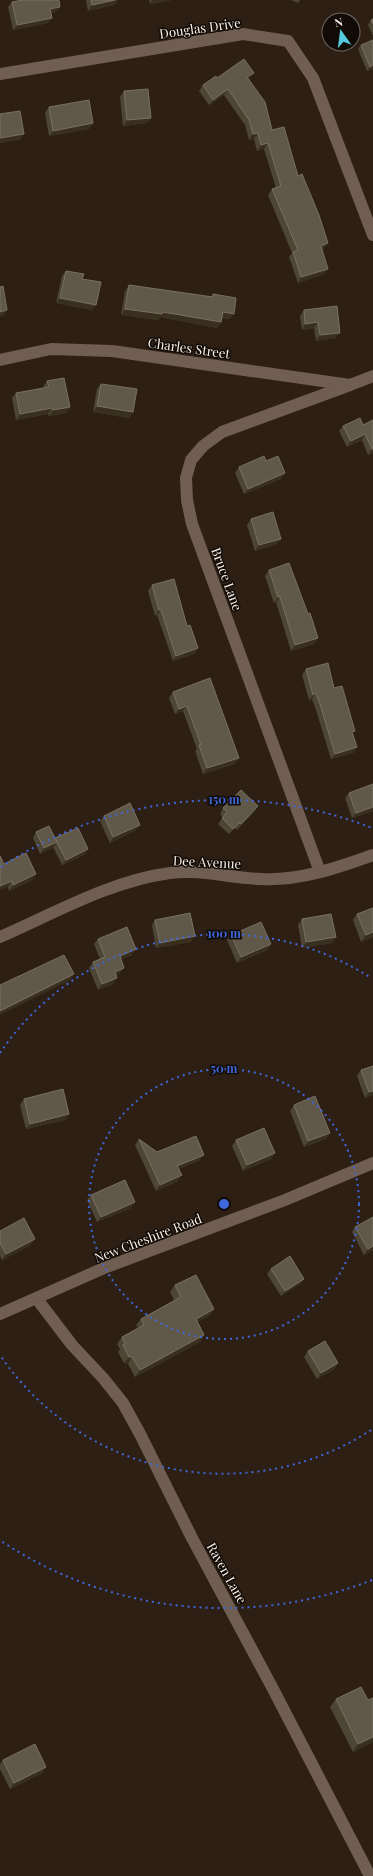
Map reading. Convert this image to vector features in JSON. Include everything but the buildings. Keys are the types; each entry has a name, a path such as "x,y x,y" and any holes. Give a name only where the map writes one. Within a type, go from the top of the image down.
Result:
{"street":[{"name":"Douglas Drive","path":"0,74 243,34 288,41 313,78 373,235"},
{"name":"Charles Street","path":"0,360 51,349 112,351 350,385 373,376"},
{"name":"Bruce Lane","path":"320,872 192,524 187,500 186,478 191,460 203,446 222,432 350,385"},
{"name":"Dee Avenue","path":"0,937 113,887 142,877 172,873 204,873 260,879 291,878 320,872 373,855"},
{"name":"New Cheshire Road","path":"0,1314 104,1268 285,1200 373,1163"},
{"name":"Raven Lane","path":"36,1299 72,1345 115,1393 137,1428 192,1538 272,1687 370,1876"}]}
